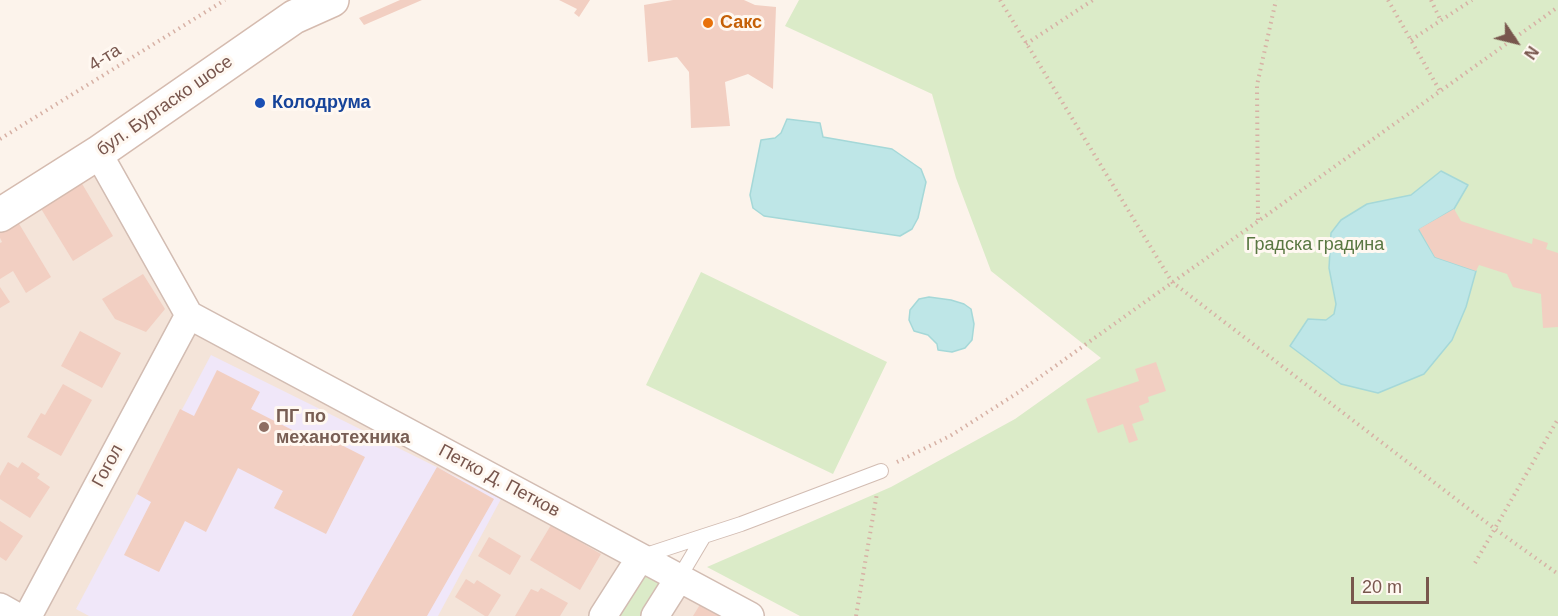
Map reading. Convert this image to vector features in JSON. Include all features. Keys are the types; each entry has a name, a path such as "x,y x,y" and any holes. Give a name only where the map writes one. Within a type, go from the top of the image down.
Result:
{"main road":[{"name":"бул. Бургаско шосе","path":"0,215 98,153 294,17 332,0"}],"street":[{"path":"98,153 189,315"},
{"name":"Петко Д. Петков","path":"189,315 750,616"},
{"name":"Гогол","path":"28,616 189,315"},
{"path":"603,616 640,558"},
{"path":"655,616 679,578"},
{"path":"0,607 16,616"}],"lane":[{"path":"640,558 741,524 881,471"},
{"path":"679,578 704,536"}],"path":[{"name":"4-та","path":"0,139 225,0"},
{"path":"1000,0 1172,282 1558,574"},
{"path":"1026,44 1093,0"},
{"path":"1258,220 1257,84 1276,0"},
{"path":"1388,0 1440,91"},
{"path":"1431,0 1441,21"},
{"path":"1411,40 1472,0"},
{"path":"856,616 881,471 950,436 1019,392 1558,7"},
{"path":"1475,563 1558,419"}],"shaded area":[{"path":"95,165 180,316 726,616 0,616 0,226"},
{"name":"ПГ по механотехника","path":"211,355 501,499 438,616 89,616 76,609"}],"green space":[{"name":"Градска градина","path":"799,0 1558,0 1558,616 800,616 707,567 891,487 1015,419 1101,358 991,271 956,178 932,94 785,26"},
{"path":"701,272 887,362 833,474 646,385"},
{"path":"640,558 679,578 655,616 603,616"}],"water":[{"path":"787,119 820,123 823,137 892,149 921,169 926,182 918,218 912,229 900,236 764,216 753,208 750,195 761,140 775,138 781,133"},
{"path":"1441,171 1468,185 1454,209 1419,230 1435,257 1476,271 1466,307 1452,340 1424,374 1378,393 1341,384 1290,346 1308,319 1326,320 1334,314 1336,304 1329,268 1331,233 1341,220 1367,204 1411,195"},
{"path":"929,297 951,300 971,309 974,324 972,340 965,348 952,352 938,350 937,344 928,335 914,331 909,320 910,310 919,299"}],"building":[{"path":"400,0 422,0 364,25 359,18"},
{"path":"559,0 590,0 579,17 574,13 577,9"},
{"path":"673,0 744,0 755,5 776,7 773,89 748,74 725,82 730,126 691,128 689,72 677,57 648,62 644,5"},
{"path":"81,182 113,236 73,261 40,207"},
{"path":"1454,209 1461,221 1532,244 1533,238 1548,243 1546,249 1558,253 1558,327 1543,328 1541,294 1513,287 1507,274 1479,265 1476,271 1435,257 1419,229"},
{"path":"18,222 51,277 26,293 13,271 0,279 0,243 2,242 0,233"},
{"path":"143,274 165,309 146,332 115,319 102,299"},
{"path":"0,287 10,302 0,308"},
{"path":"80,331 121,353 102,388 61,366"},
{"path":"1156,362 1166,391 1148,397 1149,402 1139,406 1144,420 1132,424 1138,440 1129,443 1123,424 1098,433 1086,399 1139,381 1135,369"},
{"path":"217,370 260,392 251,409 314,441 318,433 365,457 326,534 274,508 283,491 238,468 206,532 185,521 159,572 124,555 151,502 137,494 180,409 194,416"},
{"path":"63,384 92,400 61,456 27,437 41,413 45,415"},
{"path":"8,462 18,468 22,462 40,474 37,478 50,487 30,518 0,499 0,476"},
{"path":"437,467 494,499 427,616 352,616"},
{"path":"0,521 23,536 6,561 0,557"},
{"path":"551,525 601,554 580,590 530,560"},
{"path":"489,537 521,556 510,575 478,556"},
{"path":"466,579 474,584 477,580 501,595 488,616 455,597"},
{"path":"541,588 568,603 560,616 515,616 531,589 538,592"},
{"path":"704,598 735,616 693,616"}],"place":[{"name":"Сакс","path":"708,23"},
{"name":"Колодрума","path":"260,103"},
{"name":"ПГ по механотехника","path":"264,427"}]}
